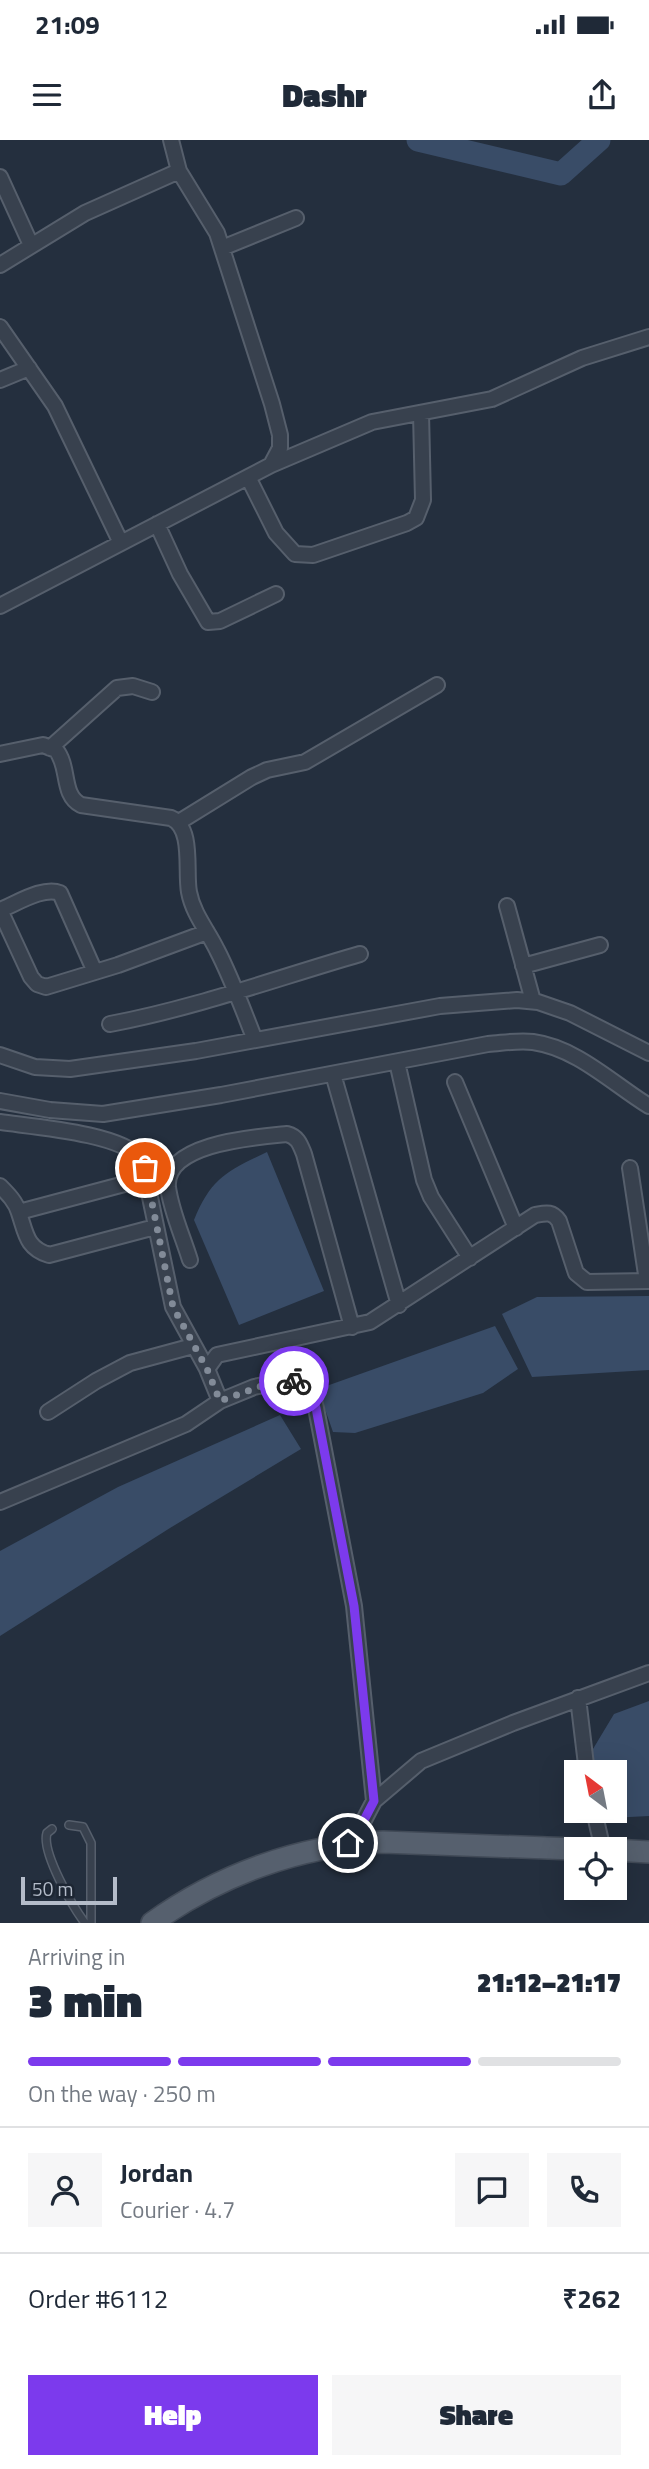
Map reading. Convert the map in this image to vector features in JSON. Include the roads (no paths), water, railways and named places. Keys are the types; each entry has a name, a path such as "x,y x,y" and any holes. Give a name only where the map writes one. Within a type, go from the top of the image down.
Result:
{"main road":[{"path":"152,1923 178,1904 232,1877 302,1854 352,1843 564,1849"},
{"path":"627,1851 649,1852"}],"street":[{"path":"171,140 179,171 217,233 280,435 280,448 271,465"},
{"path":"0,265 97,207 179,171"},
{"path":"0,177 31,245"},
{"path":"222,248 296,218"},
{"path":"0,327 55,406 121,543"},
{"path":"0,606 271,465 372,422 492,399 582,358 649,338"},
{"path":"0,380 29,368"},
{"path":"248,477 276,533 295,554 313,555 407,523 416,518 423,500 421,413"},
{"path":"157,524 180,574 208,622 220,621 276,594"},
{"path":"50,748 117,688 126,685 152,692"},
{"path":"179,822 252,777 267,770 305,762 437,685"},
{"path":"0,754 43,746 57,750 62,757 70,796 74,801 81,805 170,818 179,822 184,834 190,894 195,910 235,990 255,1040"},
{"path":"96,972 60,893 43,892 0,910 26,969 37,984 46,987 96,972 207,932"},
{"path":"507,906 533,1001"},
{"path":"523,966 600,945"},
{"path":"110,1024 181,1010 235,990 360,954"},
{"path":"0,1055 35,1067 70,1069 482,1001 533,1001 570,1013 649,1053"},
{"path":"0,1101 50,1110 103,1114 488,1044 534,1042 578,1058 649,1106"},
{"path":"397,1062 424,1180 431,1197 470,1258"},
{"path":"333,1074 399,1305"},
{"path":"455,1082 516,1227"},
{"path":"0,1122 78,1133 126,1146 142,1159 173,1307 207,1369 220,1401"},
{"path":"190,1260 168,1188 171,1168 181,1158 203,1149 246,1138 292,1135 300,1143 352,1327"},
{"path":"207,1369 217,1355 370,1322 535,1215 554,1214 559,1221 576,1273 581,1279 587,1282 648,1281 630,1168"},
{"path":"19,1212 147,1178"},
{"path":"0,1186 13,1200 31,1246 49,1255 155,1227"},
{"path":"48,1412 130,1363 193,1346"},
{"path":"0,1502 186,1424 220,1401 254,1387 288,1380 302,1383 312,1393 336,1502 354,1606 374,1801"},
{"path":"352,1843 374,1801 421,1761 578,1698 649,1673"},
{"path":"578,1698 585,1760"}],"lane":[{"path":"69,1825 83,1827 91,1843 91,1923"},
{"path":"52,1829 47,1833 46,1845 70,1900 85,1923"}],"water":[{"path":"267,1152 324,1291 239,1325 194,1220 207,1194 222,1177"},
{"path":"649,1296 649,1370 532,1377 502,1314 537,1297"},
{"path":"495,1326 518,1369 483,1393 355,1433 333,1432 318,1389"},
{"path":"280,1415 301,1449 0,1636 0,1551 118,1487"},
{"path":"649,1701 649,1816 627,1817 627,1760 587,1759 614,1714"}],"waterway":[{"path":"418,140 561,174 599,140"}]}
